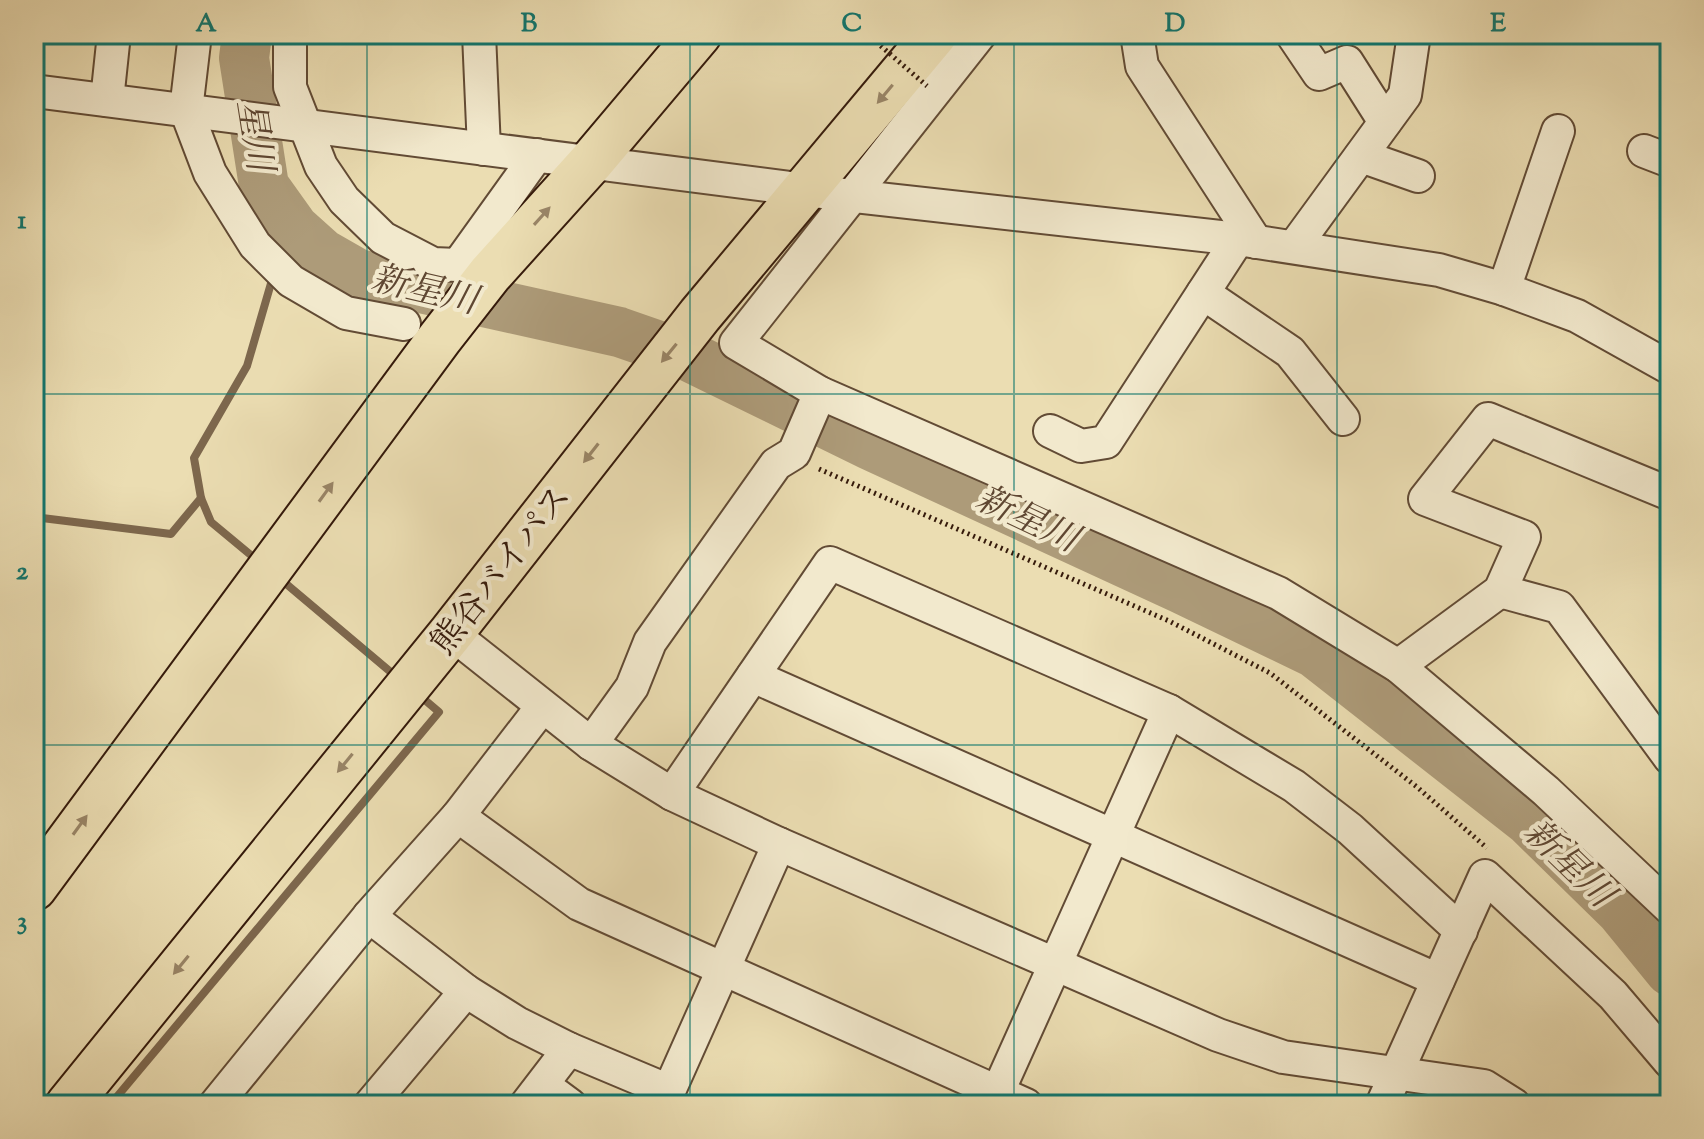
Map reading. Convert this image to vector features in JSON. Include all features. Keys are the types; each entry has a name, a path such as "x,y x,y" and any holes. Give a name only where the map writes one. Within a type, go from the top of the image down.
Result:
{"highway":[{"path":"34,888 268,570 422,331 490,274 591,162 699,34"},
{"name":"熊谷バイパス","path":"68,1105 451,633 700,315 935,34"}],"street":[{"path":"107,100 114,34"},
{"path":"195,34 186,110 210,173 255,245 291,281 346,313 422,331"},
{"path":"290,34 290,87 321,166 344,200 383,238 433,264 458,265 537,155"},
{"path":"479,34 484,149"},
{"path":"980,34 736,343 820,394 1278,593 1398,666 1546,791 1670,908"},
{"path":"1137,34 1142,66 1247,241"},
{"path":"1292,34 1319,74 1347,62 1385,122"},
{"path":"1294,247 1405,95 1414,34"},
{"path":"34,91 853,196 1247,241 1439,270 1504,289 1577,316 1670,368"},
{"path":"1504,289 1558,131"},
{"path":"1361,156 1418,176"},
{"path":"1050,431 1081,446 1106,442 1203,293 1247,241"},
{"path":"1203,293 1290,352 1343,419"},
{"path":"591,744 632,687 650,642 776,464 802,459 820,394"},
{"path":"1398,666 1500,591 1524,537 1425,499 1488,419 1670,494"},
{"path":"672,794 830,563 1169,711 1294,786 1350,829 1461,931"},
{"path":"1500,591 1559,607 1670,758"},
{"path":"451,633 591,744 672,794 779,844 1218,1035 1283,1057 1484,1086 1514,1105"},
{"path":"753,676 1438,980"},
{"path":"215,1105 369,916 458,816 542,707"},
{"path":"458,816 579,904 1005,1101 1055,964 1169,711"},
{"path":"369,916 466,991 517,1023 569,1049 669,1091 779,844"},
{"path":"1382,1105 1485,876 1613,995 1670,1062"},
{"path":"370,1105 466,991"},
{"path":"569,1049 534,1095 570,1105"}],"path":[{"path":"867,34 927,86"},
{"path":"802,459 1169,621 1270,673 1417,787 1500,860 1485,876"}],"waterway":[{"name":"新星川","path":"247,34 244,58 264,186 294,228 323,254 358,274 619,332 688,356 870,445 1315,653 1528,820 1621,911 1670,971"},
{"path":"279,260 294,228"},
{"path":"258,561 211,522 201,498 194,458 247,366 274,273"},
{"path":"34,517 171,534 201,498"},
{"path":"278,577 399,679"},
{"path":"110,1105 439,712 419,695"}],"water label":[{"name":"星川","path":"257,135"}]}
